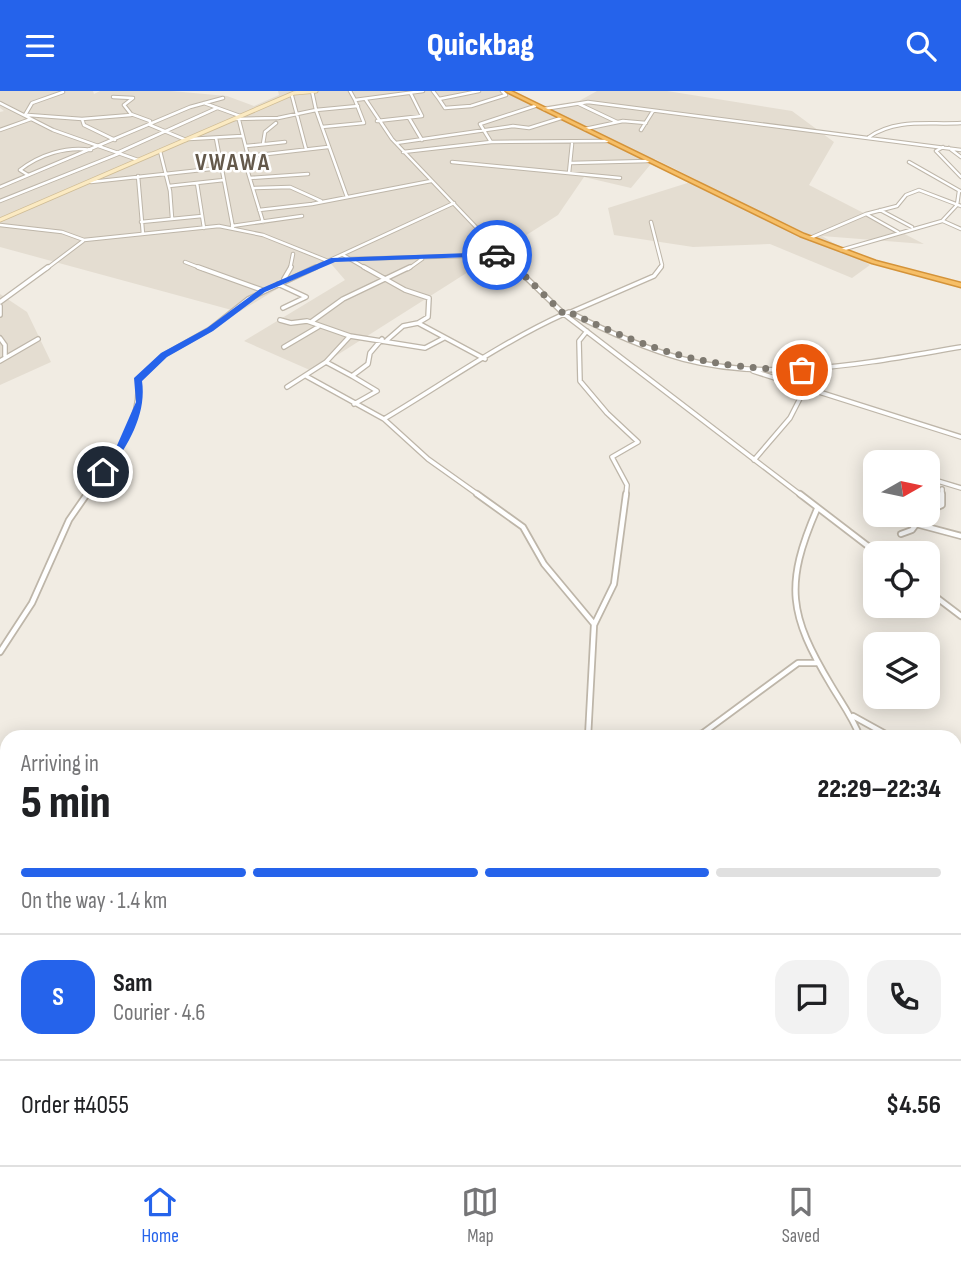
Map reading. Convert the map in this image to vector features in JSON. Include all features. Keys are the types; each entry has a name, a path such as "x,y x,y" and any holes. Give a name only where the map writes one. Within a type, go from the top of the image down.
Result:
{"highway":[{"path":"504,91 810,238 961,285"}],"street":[{"path":"203,103 240,118 294,93 314,91 316,110 328,147 335,155 346,198"},
{"path":"322,127 365,123 351,91"},
{"path":"368,91 373,99"},
{"path":"396,91 399,96"},
{"path":"355,100 423,91"},
{"path":"433,91 444,108 467,106 506,95 504,91"},
{"path":"439,99 479,91"},
{"path":"24,115 32,103 62,92"},
{"path":"377,121 422,116 411,94"},
{"path":"292,96 306,149"},
{"path":"113,97 133,98 124,105 133,115"},
{"path":"0,187 223,97"},
{"path":"366,100 377,121 403,152 503,255 566,313 863,543"},
{"path":"0,103 99,147 138,160"},
{"path":"543,109 578,103 653,110 961,150"},
{"path":"578,103 617,122"},
{"path":"0,221 233,119 358,106"},
{"path":"491,142 480,124 536,106"},
{"path":"0,201 118,154 217,108"},
{"path":"641,130 653,110"},
{"path":"24,115 82,119 133,115 150,121 150,125 187,139 242,136"},
{"path":"240,118 248,157 247,169 255,188 263,222"},
{"path":"408,118 422,140"},
{"path":"396,143 513,126 529,128 561,118"},
{"path":"0,130 32,119"},
{"path":"82,119 84,125 116,139"},
{"path":"584,130 617,122 646,123"},
{"path":"263,144 265,132 276,123"},
{"path":"863,139 870,137 878,128 895,124 961,123"},
{"path":"216,138 222,153 220,168 231,227"},
{"path":"403,152 491,142 607,141"},
{"path":"246,146 285,142"},
{"path":"569,173 572,143"},
{"path":"248,157 328,147"},
{"path":"943,147 936,151 961,177"},
{"path":"29,175 20,170 22,167 76,148 92,150"},
{"path":"948,148 961,157"},
{"path":"160,151 169,186 172,218"},
{"path":"571,163 648,161"},
{"path":"452,162 620,178"},
{"path":"842,250 912,227 942,221 959,206 960,191 909,162"},
{"path":"86,183 220,168"},
{"path":"250,178 309,174"},
{"path":"138,176 143,235"},
{"path":"169,186 224,180"},
{"path":"260,210 325,202 432,180"},
{"path":"197,183 204,228"},
{"path":"255,188 290,187 325,202"},
{"path":"810,238 866,214 897,207 906,195 919,190 959,206"},
{"path":"334,260 454,203"},
{"path":"879,210 912,227"},
{"path":"866,214 884,227 898,232"},
{"path":"141,222 202,216"},
{"path":"0,221 62,232 84,240 231,227 302,216"},
{"path":"942,221 961,229"},
{"path":"384,419 485,359 525,331 653,276 662,265 651,222"},
{"path":"231,227 262,235 328,261"},
{"path":"0,315 0,304 84,240"},
{"path":"283,280 292,265 293,254"},
{"path":"342,255 387,280 429,298 428,317 403,327 385,339 370,353 368,363 352,376"},
{"path":"0,652 32,603 69,520 124,441 140,402 138,380 164,355 210,329 262,290 328,261 503,255"},
{"path":"311,322 343,299 387,280 423,259"},
{"path":"185,262 262,290"},
{"path":"277,283 306,296 283,308"},
{"path":"566,313 649,349 690,360 749,369 961,437"},
{"path":"280,320 311,322 350,335 425,348 444,338"},
{"path":"418,323 485,359"},
{"path":"284,347 319,326"},
{"path":"587,331 579,341 580,381 602,409 638,442 612,458 626,485 614,584 594,625 588,730"},
{"path":"287,387 326,362 350,335"},
{"path":"0,338 5,345 5,357"},
{"path":"0,361 38,339"},
{"path":"749,369 815,369 961,347"},
{"path":"326,362 377,390 355,404"},
{"path":"754,460 784,430 809,387 815,369"},
{"path":"306,376 384,419 428,459 523,527 544,564 594,625"},
{"path":"940,482 961,488"},
{"path":"940,506 942,489"},
{"path":"817,509 799,547 794,588 802,630 818,663 852,714 858,730"},
{"path":"901,534 913,527"},
{"path":"927,527 961,536"},
{"path":"940,600 961,615"},
{"path":"707,730 798,663 818,663"},
{"path":"852,714 871,730"}],"shaded area":[{"path":"0,91 93,91 94,94 100,91 171,91 227,96 254,106 279,95 278,91 501,91 538,107 579,101 597,91 667,91 792,111 834,142 809,185 924,244 822,236 870,265 852,278 770,244 693,247 614,235 608,208 697,180 655,159 631,188 584,177 558,215 312,371 244,341 345,280 327,259 239,312 0,247 0,112 4,111 0,108"},
{"path":"0,294 27,312 51,362 0,385"}],"way so far":[{"path":"497,255 503,255 564,314 569,312 649,349 740,369 802,370"}],"district":[{"name":"VWAWA","path":"233,162"}],"route":[{"path":"103,472 124,441 140,402 138,380 164,355 193,336 210,329 262,290 334,260 497,255"}]}
